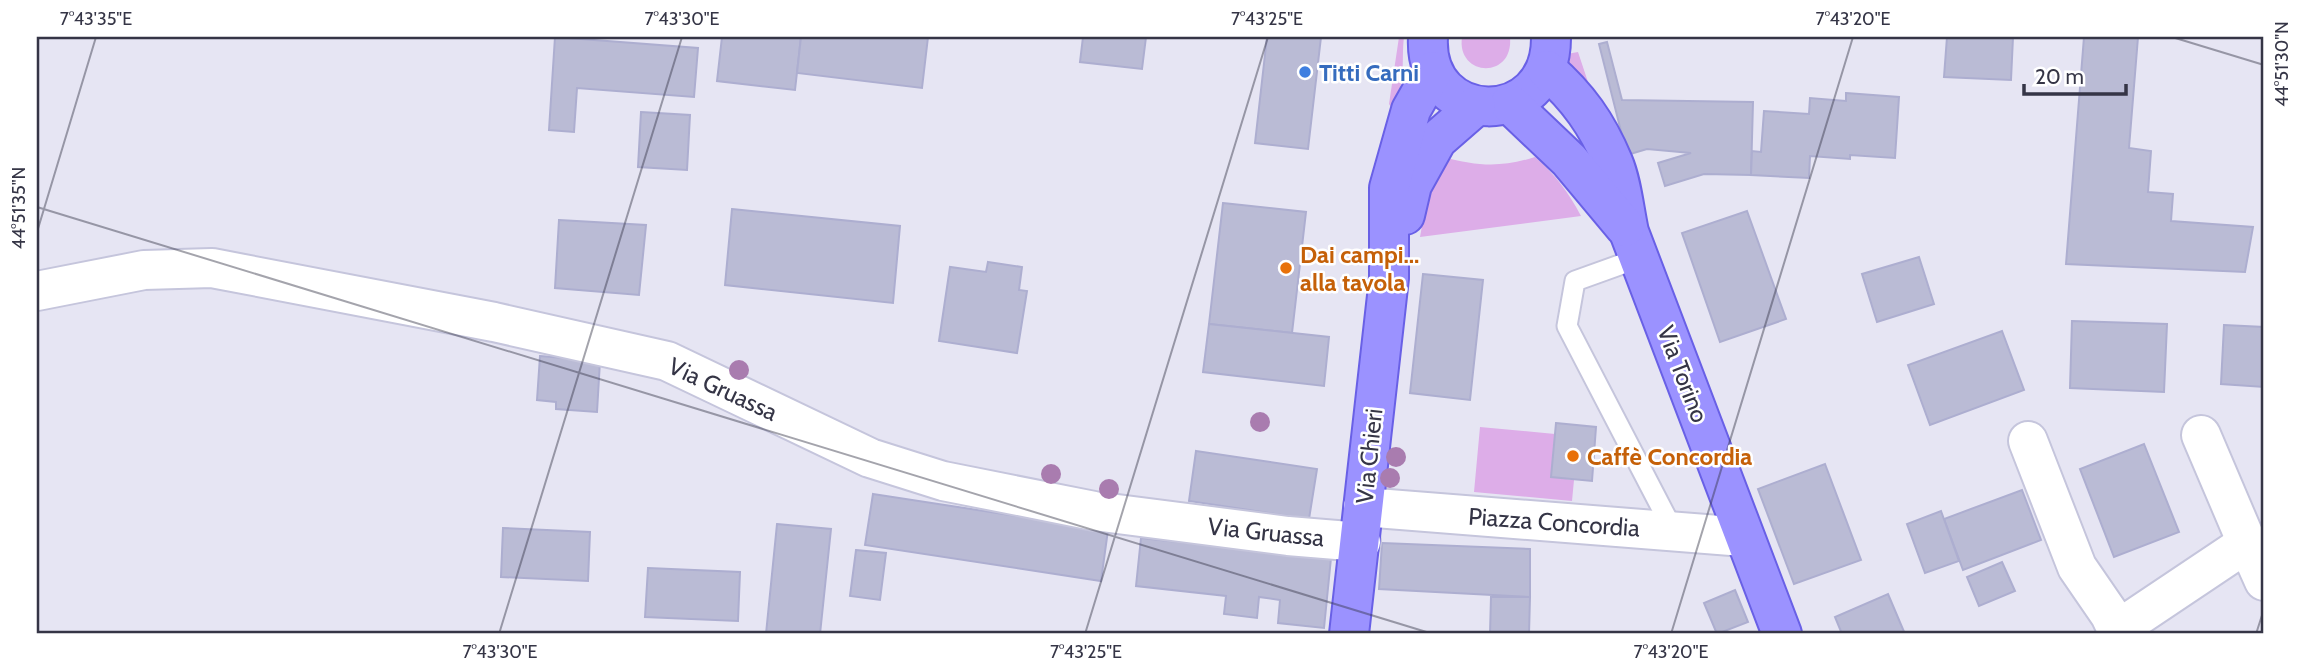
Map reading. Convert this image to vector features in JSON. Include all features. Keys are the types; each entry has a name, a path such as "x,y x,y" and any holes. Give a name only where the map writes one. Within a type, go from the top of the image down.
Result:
{"main road":[{"name":"Via Chieri","path":"1389,278 1412,185 1437,140 1493,105 1525,96 1538,85 1549,53"},
{"path":"1549,53 1614,164 1634,245"},
{"name":"Via Chieri","path":"1349,634 1389,278 1389,188 1430,54"},
{"path":"1430,54 1443,87 1458,99 1493,105 1569,160 1634,245"},
{"name":"Via Torino","path":"1634,245 1782,634"}],"street":[{"name":"Via Gruassa","path":"37,291 144,270 212,268 494,322 667,361 870,458 943,481 1094,511 1288,536 1362,525"},
{"path":"2201,435 2264,581"},
{"path":"2028,441 2077,567 2110,615 2118,632 2247,543"},
{"name":"Piazza Concordia","path":"1362,525 1674,531 1744,537"}],"lane":[{"path":"1634,245 1575,281 1567,326 1674,531"}],"shaded area":[{"path":"1399,37 1404,37 1401,82 1391,107 1389,104"},
{"path":"1462,37 1510,37 1509,51 1503,61 1495,66 1476,66 1468,60 1463,50"},
{"path":"1578,52 1592,94 1571,76 1567,54"},
{"path":"1443,157 1489,164 1511,163 1535,157 1561,184 1581,216 1420,237 1425,209"},
{"path":"1480,427 1555,434 1551,477 1574,480 1572,501 1474,492"}],"building":[{"path":"555,37 698,48 694,97 577,88 574,132 549,130"},
{"path":"722,37 801,37 795,90 717,81"},
{"path":"801,37 928,37 922,88 797,73"},
{"path":"1083,37 1146,37 1142,69 1080,62"},
{"path":"1267,37 1321,37 1308,149 1255,143"},
{"path":"1947,37 2013,37 2011,80 1944,77"},
{"path":"2084,37 2138,37 2129,148 2151,151 2148,192 2173,194 2171,221 2253,227 2245,272 2066,264"},
{"path":"1607,42 1622,100 1753,102 1751,175 1704,174 1665,186 1658,163 1691,153 1647,149 1627,155 1599,44"},
{"path":"1846,93 1899,97 1895,158 1810,156 1809,178 1751,175 1752,151 1761,152 1764,111 1809,114 1810,98 1846,101"},
{"path":"641,112 690,115 687,170 638,167"},
{"path":"1223,203 1306,212 1292,333 1209,324"},
{"path":"732,209 900,226 893,303 725,285"},
{"path":"1747,211 1786,319 1720,342 1682,233"},
{"path":"559,220 646,225 639,295 555,288"},
{"path":"1919,257 1934,304 1877,322 1862,274"},
{"path":"988,262 1022,267 1019,290 1027,291 1017,353 939,341 950,267 986,272"},
{"path":"1423,274 1483,280 1470,400 1410,393"},
{"path":"2072,321 2167,324 2164,392 2070,388"},
{"path":"1209,324 1329,337 1324,386 1203,372"},
{"path":"2224,325 2264,327 2264,387 2221,384"},
{"path":"2002,331 2024,390 1930,425 1908,365"},
{"path":"540,356 600,361 597,412 556,409 556,402 537,400"},
{"name":"Caffè Concordia","path":"1556,423 1596,427 1592,481 1551,477"},
{"path":"2144,444 2179,532 2114,557 2080,469"},
{"path":"1196,451 1317,469 1309,519 1189,501"},
{"path":"1825,464 1861,560 1794,584 1758,489"},
{"path":"2022,490 2041,540 1963,570 1944,519"},
{"path":"873,494 1108,530 1101,581 865,545"},
{"path":"1941,511 1959,561 1925,573 1907,524"},
{"path":"777,524 831,529 820,634 766,634"},
{"path":"503,528 590,532 588,581 501,577"},
{"path":"1141,538 1331,558 1324,628 1278,623 1280,600 1259,597 1257,618 1224,614 1226,596 1136,586"},
{"path":"1382,543 1530,549 1530,597 1379,589"},
{"path":"856,550 886,553 880,600 850,596"},
{"path":"2002,562 2015,591 1979,606 1967,577"},
{"path":"648,568 740,572 738,621 645,617"},
{"path":"1735,590 1748,622 1717,634 1704,603"},
{"path":"1888,594 1905,634 1842,634 1835,617"},
{"path":"1491,597 1530,597 1529,634 1490,634"}],"place":[{"name":"Titti Carni","path":"1305,72"},
{"name":"Dai campi... alla tavola","path":"1286,268"},
{"name":"Caffè Concordia","path":"1573,456"}]}
